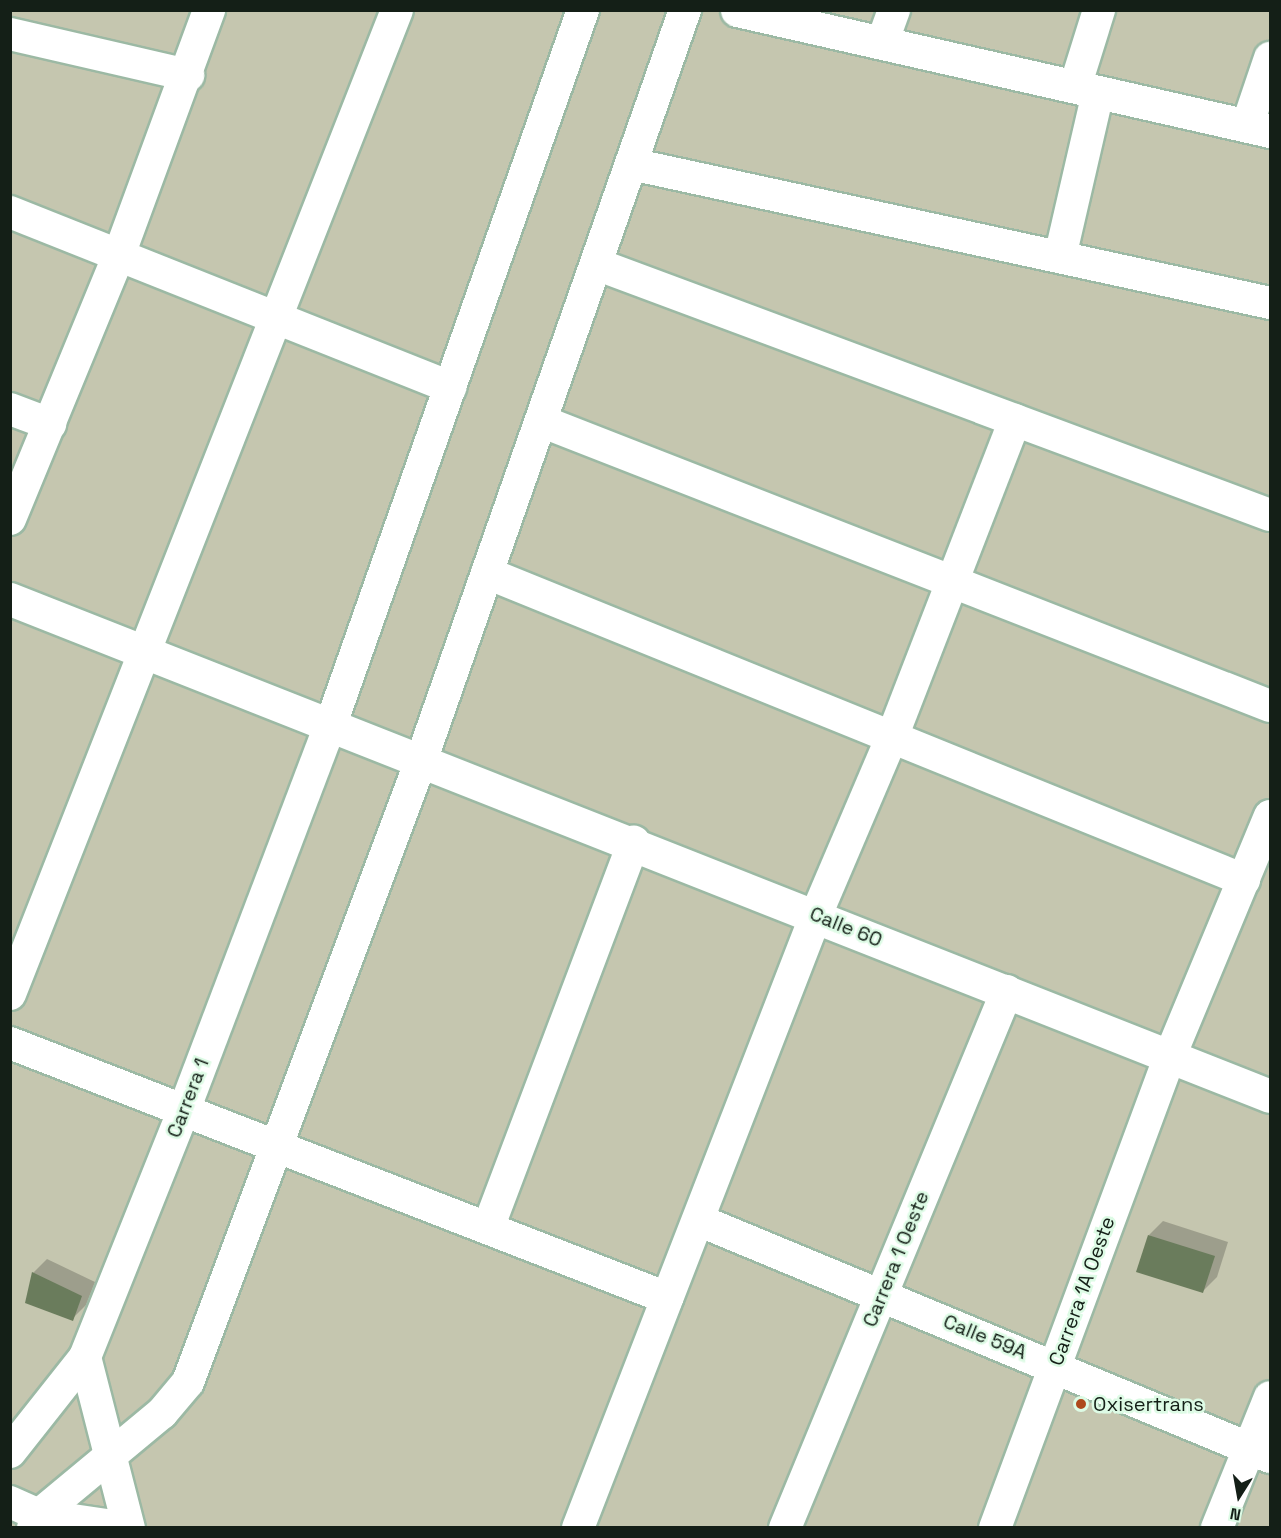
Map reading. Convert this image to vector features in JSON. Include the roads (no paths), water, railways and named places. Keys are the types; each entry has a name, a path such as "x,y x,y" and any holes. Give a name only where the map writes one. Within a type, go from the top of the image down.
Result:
{"street":[{"path":"10,519 119,255 188,75 209,10"},
{"path":"10,994 279,319 397,10"},
{"name":"Carrera 1","path":"10,1452 85,1357 184,1110 331,724 583,10"},
{"path":"36,1521 162,1413 188,1382 422,758 685,10"},
{"path":"737,10 1259,128 1270,58"},
{"path":"882,43 894,10"},
{"path":"1060,257 1099,10"},
{"path":"10,34 188,75"},
{"path":"631,164 1270,303"},
{"path":"10,212 450,387"},
{"path":"596,264 1270,514"},
{"path":"10,409 50,424"},
{"path":"578,1527 816,915 892,737 1015,420"},
{"path":"541,421 1270,706"},
{"path":"487,573 1245,880"},
{"name":"Calle 60","path":"10,598 422,758 1270,1096"},
{"name":"Carrera 1A Oeste","path":"995,1527 1170,1056 1270,816"},
{"path":"488,1228 634,842"},
{"name":"Carrera 1 Oeste","path":"785,1527 1007,991"},
{"path":"10,1043 667,1298"},
{"name":"Calle 59A","path":"698,1220 1055,1366 1260,1454"},
{"path":"10,1502 36,1521 128,1527 85,1357"},
{"path":"1217,1527 1260,1454 1270,1397"}],"place":[{"name":"Oxisertrans","path":"1081,1404"}]}
